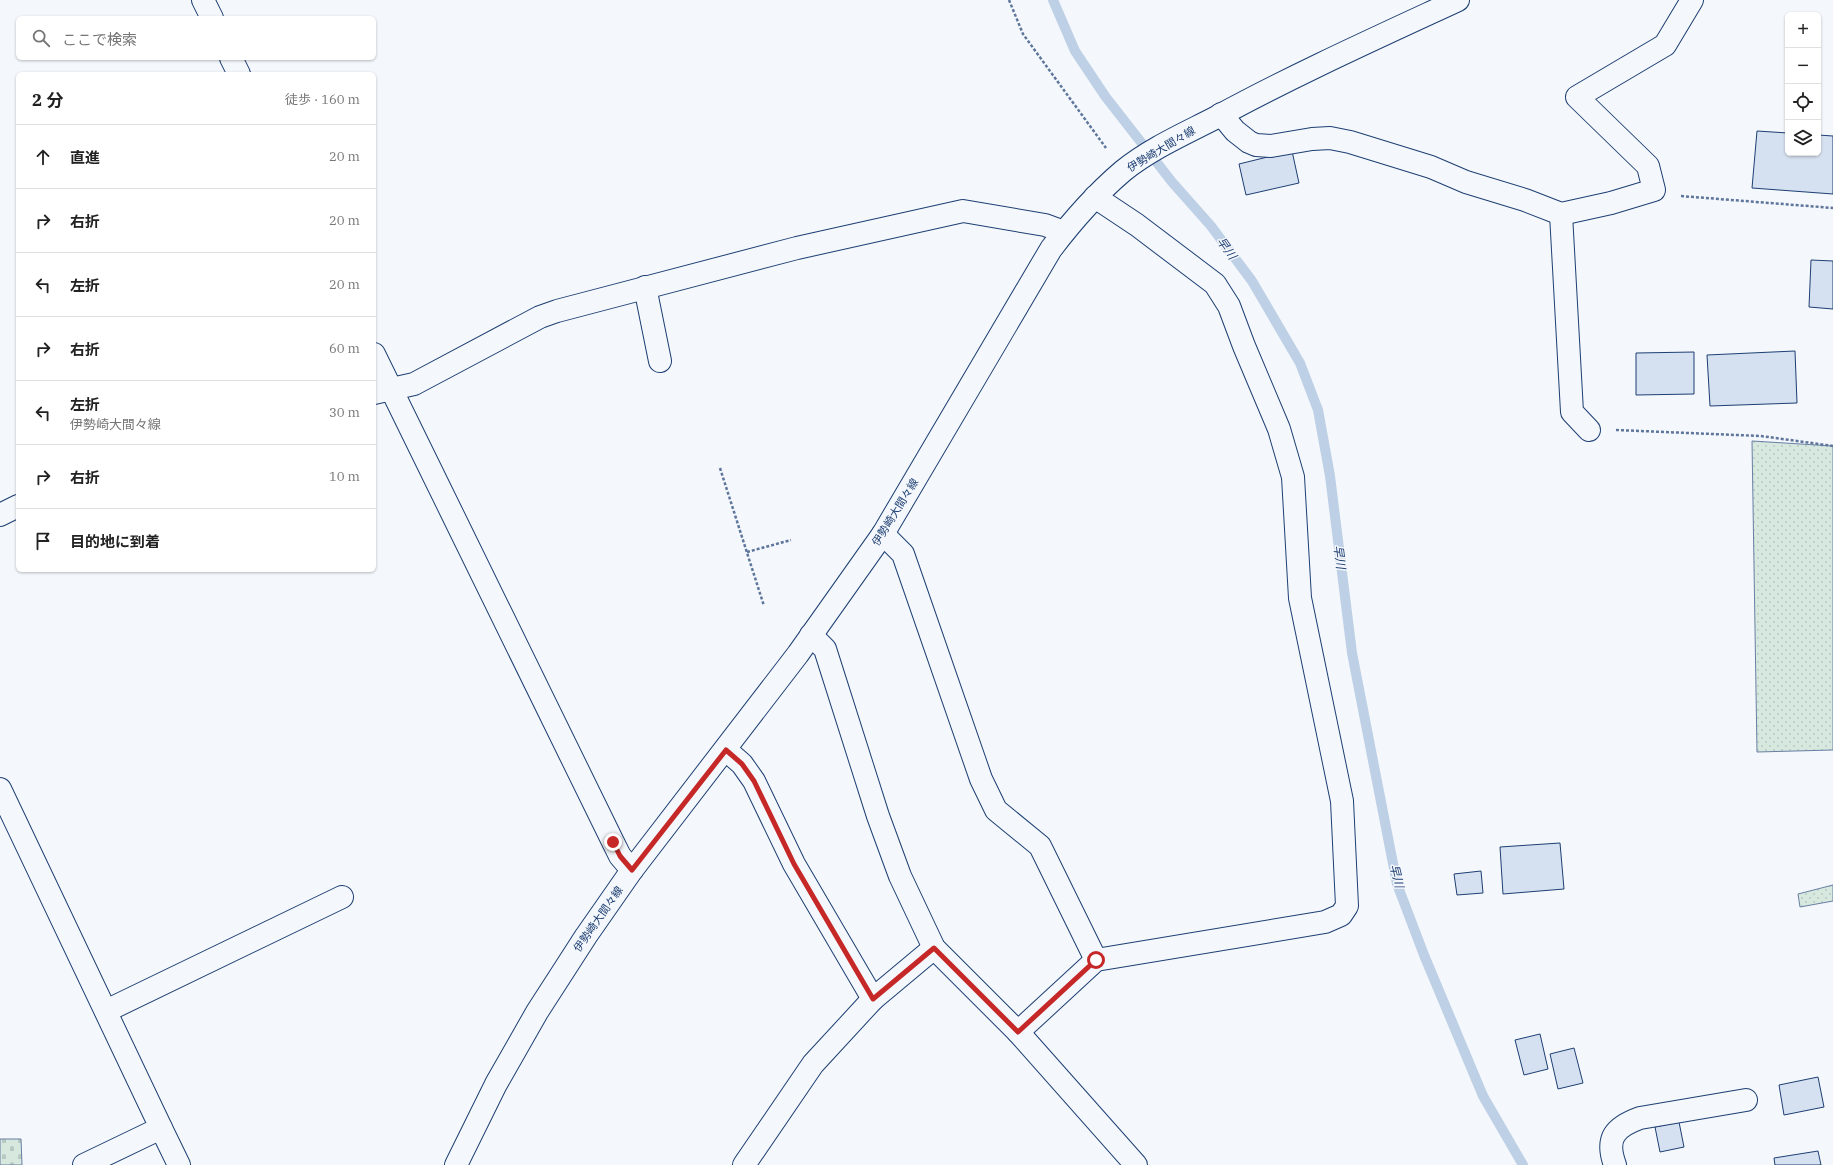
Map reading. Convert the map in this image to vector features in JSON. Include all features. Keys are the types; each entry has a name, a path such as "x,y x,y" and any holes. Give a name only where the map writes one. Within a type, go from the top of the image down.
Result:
{"street":[{"path":"203,0 211,16"},
{"name":"伊勢崎大間々線","path":"456,1165 496,1084 537,1012 586,936 632,870 726,750 798,654 883,534 1051,249 1064,232 1095,197 1127,169 1182,136 1272,88 1458,0"},
{"path":"1221,114 1235,131 1249,142 1256,145 1271,146 1312,138 1330,138 1350,142 1431,167 1466,182 1526,200 1561,214 1611,203 1654,190 1648,166 1577,97 1665,45 1692,0"},
{"path":"232,60 238,72"},
{"path":"1018,1032 1096,960 1325,922 1341,915 1347,906 1342,801 1300,598 1293,477 1279,429 1229,306 1215,284 1138,225 1095,197"},
{"path":"383,391 414,384 540,317 579,304 797,248 963,210 1045,225 1064,232"},
{"path":"1561,214 1572,412 1589,430"},
{"path":"645,287 660,361"},
{"path":"376,362 383,391 620,856 632,870"},
{"path":"0,515 16,507"},
{"path":"883,534 903,554 980,779 996,810 1040,846 1096,960"},
{"path":"810,635 825,649 878,816 900,876 934,948 1018,1032 1136,1165"},
{"path":"726,750 742,764 754,781 794,864 873,999"},
{"path":"0,789 179,1165"},
{"path":"106,1011 342,897"},
{"path":"744,1165 813,1064 873,999 934,948"},
{"path":"1615,1165 1610,1145 1615,1133 1624,1124 1640,1118 1746,1100"},
{"path":"84,1165 161,1128"}],"path":[{"path":"1009,0 1023,34 1083,119 1127,169"},
{"path":"1654,190 1662,195 1833,208"},
{"path":"1589,430 1761,436 1833,446"},
{"path":"720,468 764,606"},
{"path":"747,552 791,540"}],"green space":[{"path":"1752,441 1833,446 1833,750 1757,752"},
{"path":"1833,885 1833,901 1800,907 1798,894"},
{"path":"0,1139 21,1139 22,1165 0,1165"}],"building":[{"path":"1757,131 1785,133 1785,156 1821,156 1821,135 1833,136 1833,194 1752,188"},
{"path":"1292,151 1299,183 1246,195 1239,164"},
{"path":"1811,260 1833,261 1833,309 1809,307"},
{"path":"1795,351 1797,403 1710,406 1707,355"},
{"path":"1694,352 1694,394 1636,395 1636,353"},
{"path":"1560,843 1564,889 1503,894 1500,847"},
{"path":"1481,871 1483,893 1457,895 1454,874"},
{"path":"1540,1034 1548,1069 1524,1075 1515,1040"},
{"path":"1574,1048 1583,1083 1558,1089 1550,1054"},
{"path":"1818,1077 1824,1107 1784,1115 1779,1085"},
{"path":"1679,1122 1684,1147 1660,1152 1655,1127"},
{"path":"1818,1151 1821,1165 1775,1165 1774,1158"}],"waterway":[{"name":"早川","path":"1053,0 1075,51 1105,96 1172,182 1211,226 1252,281 1300,363 1318,410 1330,476 1352,653 1397,884 1424,955 1483,1096 1523,1165"}],"route":[{"path":"613,842 620,856 632,870 726,750 742,764 754,781 794,864 873,999 934,948 1018,1032 1096,960"}]}
